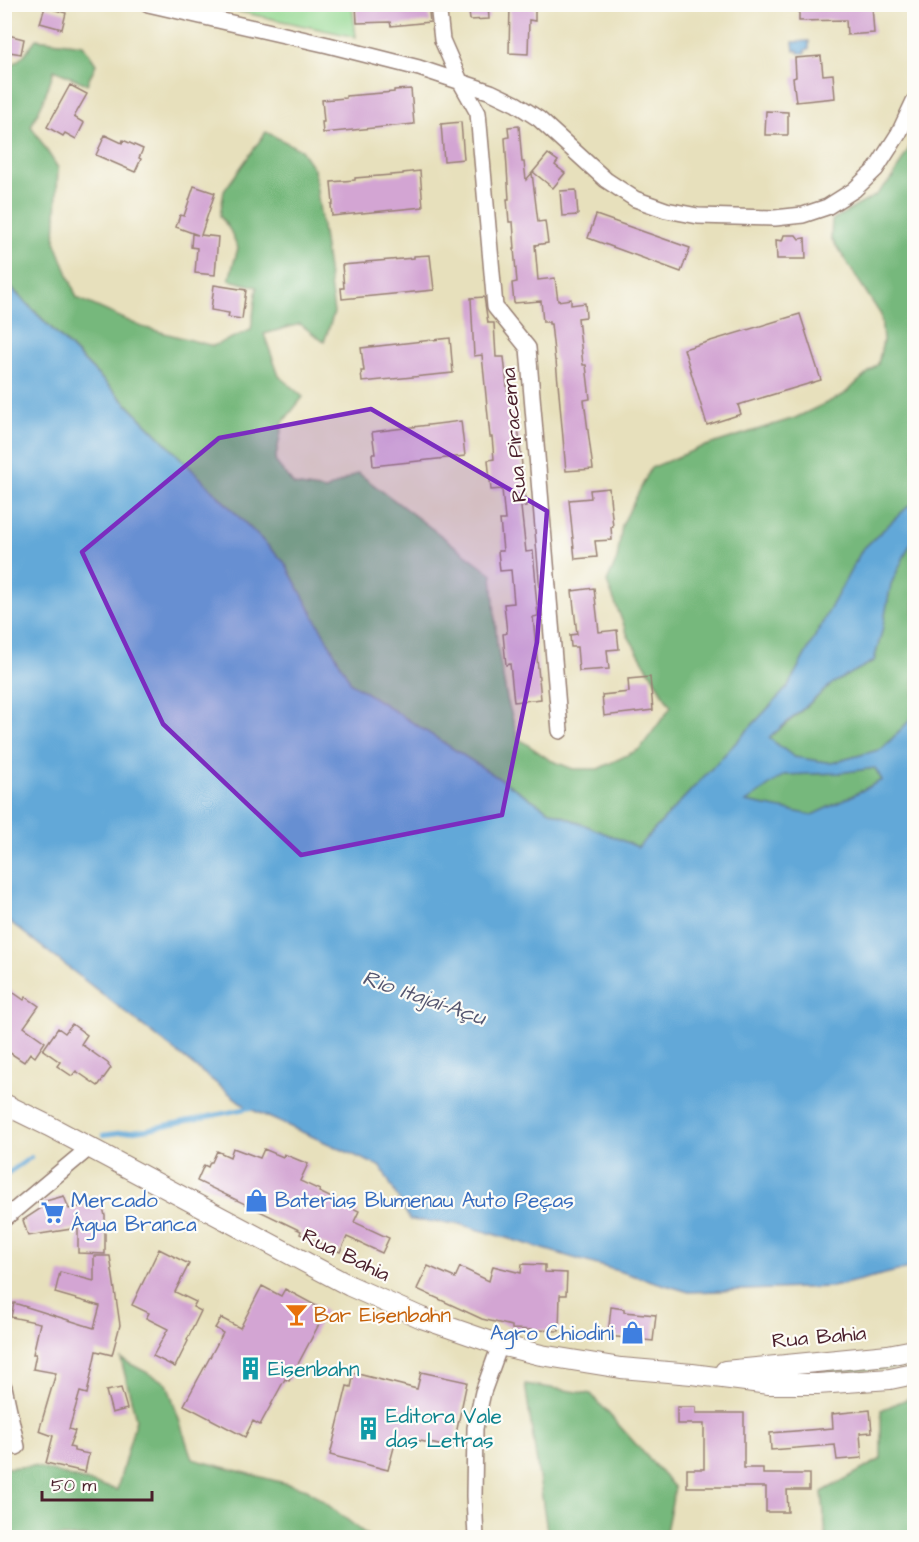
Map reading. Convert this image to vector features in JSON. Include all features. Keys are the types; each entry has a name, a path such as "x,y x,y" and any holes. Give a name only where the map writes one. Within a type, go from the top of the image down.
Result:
{"main road":[{"name":"Rua Bahia","path":"4,1104 350,1286 422,1318 500,1345 541,1355 621,1368 769,1384 817,1384 915,1374"},
{"name":"Rua Bahia","path":"692,1374 888,1355 915,1350"}],"street":[{"path":"148,4 419,68 500,96 539,119 606,180 635,199 666,210 698,216 775,218 803,215 827,207 854,190 876,169 899,133 915,101"},
{"name":"Rua Piracema","path":"438,4 442,40 460,81 478,113 495,307 528,348 560,731"},
{"path":"4,1219 89,1148"},
{"path":"476,1538 475,1428 483,1392 500,1345"},
{"path":"4,1387 17,1448"}],"highlighted area":[{"path":"371,409 547,511 537,642 502,815 301,855 163,724 82,552 219,438"}],"green space":[{"path":"208,5 352,5 356,37"},
{"path":"36,39 83,45 96,64 87,84 54,70 42,104 31,126 58,168 55,241 77,298 142,327 213,346 251,330 257,287 229,280 238,248 230,230 220,216 224,191 266,132 301,150 314,169 334,313 324,342 300,324 264,334 279,376 303,397 283,422 275,461 294,485 326,490 358,473 492,574 497,645 507,699 518,738 550,760 573,769 598,769 640,749 671,707 628,636 607,582 617,559 622,525 651,468 699,448 795,418 843,395 878,364 883,341 881,315 831,238 832,220 875,196 893,177 914,139 914,501 862,550 787,688 638,847 548,810 351,683 284,562 5,281 4,73 24,55"},
{"path":"914,536 914,716 882,749 832,763 794,757 769,738 833,683 874,661 891,584"},
{"path":"875,768 882,780 812,815 745,802 784,775 839,773"},
{"path":"121,1359 167,1383 192,1459 307,1489 368,1537 5,1537 5,1468 34,1466 117,1490 136,1419"},
{"path":"905,1360 906,1367 801,1375 745,1375"},
{"path":"525,1384 591,1394 675,1488 666,1531 668,1537 548,1537"},
{"path":"914,1396 914,1537 826,1537 822,1492 881,1459 881,1410"}],"water":[{"path":"809,41 809,49 805,50 805,53 794,51 793,42"},
{"name":"Rio Itajaí-Açu","path":"4,281 284,562 351,683 548,810 638,847 787,688 862,550 914,501 914,536 891,584 874,661 833,683 769,738 794,757 832,763 882,749 914,716 914,1267 832,1287 689,1292 459,1224 410,1220 381,1167 248,1108 5,918","holes":["875,768 882,780 812,815 746,802 784,775 839,773"]}],"building":[{"path":"356,4 428,4 430,22 391,26 390,22 357,23"},
{"path":"468,4 488,4 489,19 470,20"},
{"path":"510,4 535,4 535,21 529,20 528,54 509,53"},
{"path":"799,4 830,4 830,8 872,5 874,33 847,35 846,20 799,21"},
{"path":"45,7 66,13 62,29 40,23"},
{"path":"4,34 24,39 21,54 4,51"},
{"path":"821,56 823,75 833,74 835,98 796,102 793,78 796,77 795,58"},
{"path":"70,85 87,94 74,117 84,123 76,139 65,133 63,136 47,127"},
{"path":"411,89 414,124 323,133 322,100"},
{"path":"766,111 788,112 788,135 765,135"},
{"path":"461,122 464,159 444,161 441,124"},
{"path":"519,126 526,180 532,173 538,222 545,221 548,243 535,245 538,280 555,278 558,301 571,299 571,305 585,303 586,317 578,318 583,365 586,365 590,399 584,400 593,469 566,471 551,324 543,322 541,301 514,303 512,283 517,282 513,222 509,222 507,199 509,199 505,138 509,137 508,127"},
{"path":"105,135 143,149 135,172 96,155"},
{"path":"548,154 558,161 555,165 565,173 553,188 533,172"},
{"path":"420,171 423,207 332,216 331,182"},
{"path":"194,186 215,193 201,235 218,237 215,275 195,273 197,248 191,247 192,234 198,235 176,227 180,215 184,216"},
{"path":"576,190 578,215 562,216 560,191"},
{"path":"596,215 690,248 681,272 588,238"},
{"path":"784,235 796,235 799,239 805,238 806,259 777,259 776,240 782,241"},
{"path":"430,255 434,290 342,299 341,288 344,288 342,265"},
{"path":"214,285 246,290 242,319 228,317 229,313 211,310"},
{"path":"484,297 488,323 494,323 496,357 504,357 508,396 515,395 526,506 521,507 526,552 533,551 536,583 538,616 533,617 541,699 514,702 510,664 506,665 503,634 507,633 504,604 514,603 511,570 500,571 498,551 503,551 500,520 505,520 502,489 491,490 488,460 494,459 482,355 474,356 471,298"},
{"path":"800,314 821,380 738,405 741,414 707,425 684,349"},
{"path":"450,338 453,373 362,382 361,371 364,371 361,348"},
{"path":"461,421 465,456 373,466 372,454 375,454 372,432"},
{"path":"609,488 612,540 595,541 597,557 575,559 569,500 591,498 590,490"},
{"path":"594,588 599,632 617,630 619,649 607,650 609,669 579,671 577,647 571,647 570,635 577,634 572,591"},
{"path":"650,677 653,710 604,716 602,695 629,692 628,679"},
{"path":"4,986 24,1000 26,997 39,1006 24,1027 45,1042 35,1057 30,1053 24,1062 4,1049"},
{"path":"72,1024 87,1035 81,1044 109,1064 111,1068 98,1086 76,1071 72,1076 57,1066 60,1062 43,1050 58,1028 65,1033"},
{"path":"233,1148 260,1158 264,1149 308,1164 300,1181 359,1211 354,1222 389,1238 382,1253 347,1237 340,1252 197,1181 204,1165 208,1167 217,1151 230,1157"},
{"path":"64,1196 69,1209 102,1202 105,1216 105,1254 78,1253 78,1228 28,1236 23,1220 43,1207 42,1202"},
{"path":"159,1249 189,1264 175,1292 196,1302 193,1307 201,1311 175,1367 153,1356 168,1329 146,1318 149,1313 132,1305"},
{"path":"94,1256 110,1256 120,1325 112,1355 96,1351 87,1394 80,1392 69,1429 75,1431 69,1447 74,1448 74,1451 89,1454 85,1472 46,1463 53,1436 39,1431 56,1373 33,1369 36,1354 33,1354 40,1323 11,1317 14,1303 94,1328 100,1306 55,1293 60,1272 94,1281"},
{"path":"522,1264 545,1265 545,1272 567,1273 566,1295 560,1295 559,1331 512,1329 512,1326 482,1319 417,1289 428,1266 455,1278 460,1267 489,1281 493,1266 521,1273"},
{"name":"Eisenbahn","path":"262,1286 281,1296 285,1289 326,1311 289,1381 285,1379 260,1425 253,1421 245,1437 184,1405 223,1333 215,1328 221,1318 240,1328"},
{"path":"611,1307 624,1309 624,1312 656,1315 653,1341 608,1336"},
{"path":"421,1372 467,1382 453,1448 397,1436 388,1470 330,1455 347,1386 351,1387 354,1373 417,1389"},
{"path":"121,1388 127,1409 112,1413 106,1391"},
{"path":"677,1407 696,1407 696,1413 744,1413 744,1468 763,1468 763,1474 809,1474 809,1490 787,1490 788,1512 766,1512 766,1487 687,1487 687,1469 704,1469 704,1424 677,1424"},
{"path":"870,1410 872,1432 860,1433 862,1458 837,1460 835,1445 771,1450 770,1433 833,1428 832,1414"}],"waterway":[{"path":"103,1135 148,1129 254,1107"},
{"path":"4,1176 31,1157"}],"place":[{"name":"Baterias Blumenau Auto Peças","path":"257,1200"},
{"name":"Mercado Água Branca","path":"53,1212"},
{"name":"Bar Eisenbahn","path":"296,1315"},
{"name":"Agro Chiodini","path":"632,1333"},
{"name":"Eisenbahn","path":"250,1369"},
{"name":"Editora Vale das Letras","path":"368,1428"}]}
